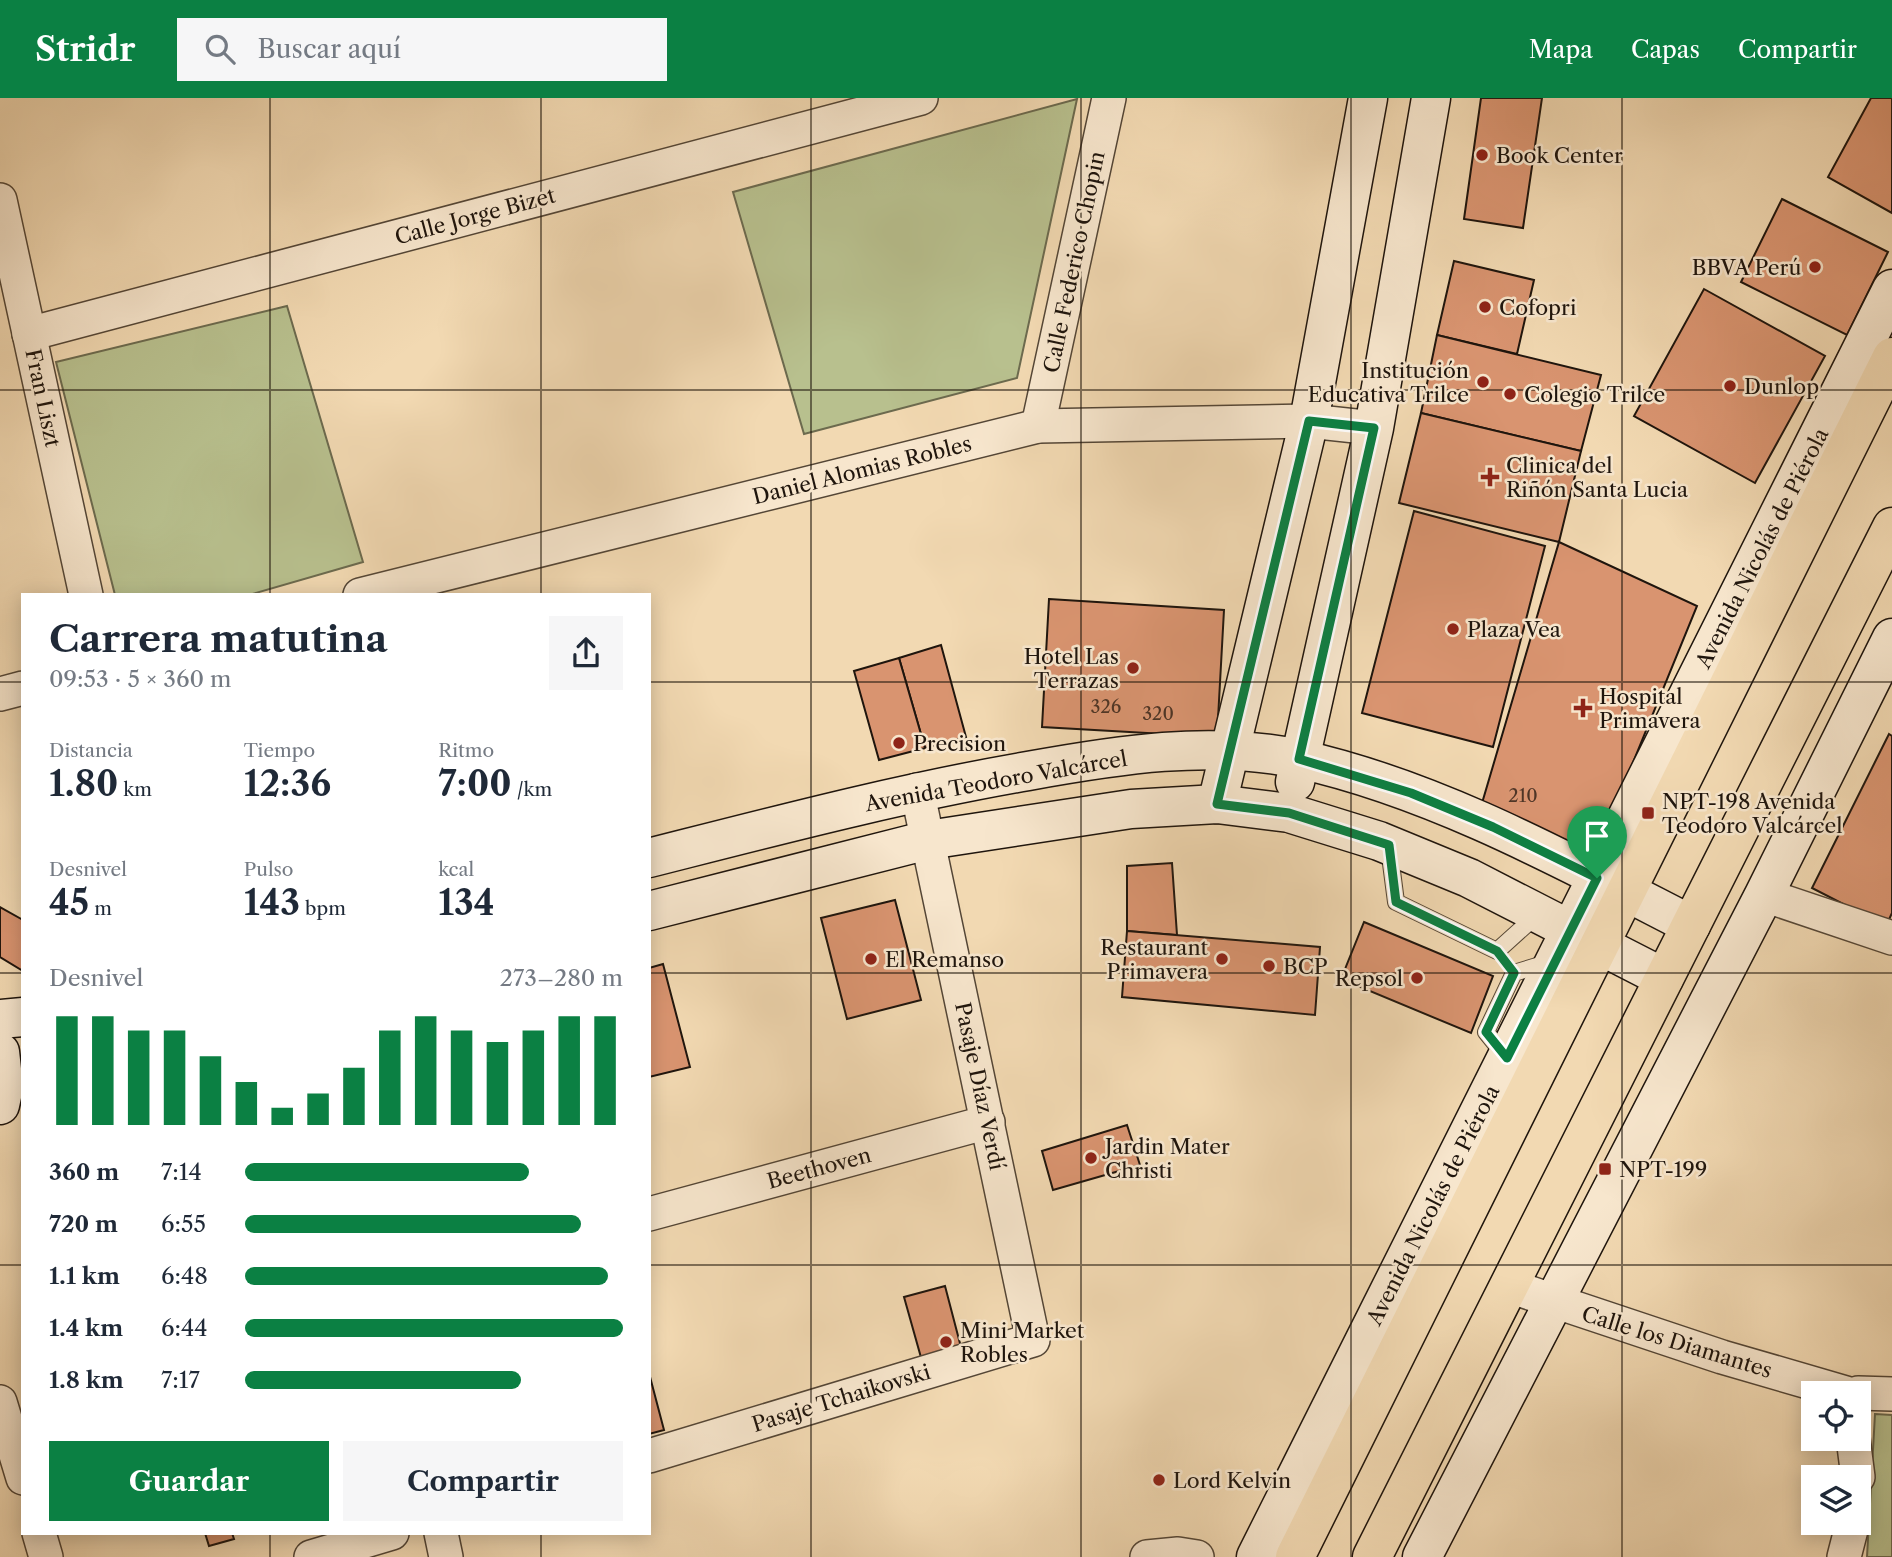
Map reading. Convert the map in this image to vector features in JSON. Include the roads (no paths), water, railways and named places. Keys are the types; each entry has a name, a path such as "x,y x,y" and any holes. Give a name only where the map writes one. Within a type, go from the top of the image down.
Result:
{"highway":[{"name":"Avenida Nicolás de Piérola","path":"1296,1557 1566,938 1612,885 1892,357"},
{"path":"1372,1557 1892,527"}],"street":[{"name":"Calle Jorge Bizet","path":"29,334 921,98"},
{"name":"Calle Federico Chopin","path":"1038,426 1109,98"},
{"path":"1217,804 1309,421 1368,98"},
{"path":"1289,813 1374,428 1431,98"},
{"name":"Fran Liszt","path":"0,200 86,593"},
{"name":"Avenida Nicolás de Piérola","path":"1612,885 1892,289"},
{"name":"Daniel Alomias Robles","path":"368,593 1038,426 1309,421 1374,428"},
{"path":"1422,1557 1764,895 1892,638"},
{"path":"0,694 21,689"},
{"name":"Avenida Teodoro Valcárcel","path":"651,857 917,790 1105,757 1230,750 1299,759 1411,793 1493,827 1691,925"},
{"name":"Pasaje Díaz Verdí","path":"917,790 1034,1340"},
{"path":"651,910 928,840 1131,809 1217,804 1289,813 1389,845 1469,878 1566,938 1664,978"},
{"path":"1764,895 1892,938"},
{"name":"Avenida Nicolás de Piérola","path":"1256,1557 1566,938"},
{"path":"0,1019 21,1017"},
{"name":"Beethoven","path":"651,1213 988,1122"},
{"name":"Calle los Diamantes","path":"1509,1286 1722,1357 1805,1381"},
{"name":"Pasaje Tchaikovski","path":"651,1455 1034,1340"},
{"path":"0,1392 21,1387"},
{"path":"1871,1394 1892,1394"},
{"path":"0,1402 21,1471"},
{"path":"40,1535 47,1557"},
{"path":"311,1557 385,1535"},
{"path":"441,1535 446,1557"},
{"path":"1844,1557 1850,1535"},
{"path":"1147,1557 1178,1554 1197,1557"}],"lane":[{"path":"1389,845 1396,902 1497,951 1514,973"},
{"path":"1497,951 1566,938"},
{"path":"1507,1058 1486,1032 1514,973 1566,938"}],"place":[{"name":"Book Center","path":"1482,155"},
{"name":"BBVA Perú","path":"1815,267"},
{"name":"Cofopri","path":"1485,307"},
{"name":"Institución Educativa Trilce","path":"1483,382"},
{"name":"Dunlop","path":"1730,386"},
{"name":"Colegio Trilce","path":"1510,394"},
{"name":"Clinica del Riñón Santa Lucia","path":"1490,477"},
{"name":"Plaza Vea","path":"1453,629"},
{"name":"Hotel Las Terrazas","path":"1133,668"},
{"name":"Hospital Primavera","path":"1583,708"},
{"name":"Precision","path":"899,743"},
{"name":"NPT-198 Avenida Teodoro Valcárcel","path":"1648,813"},
{"name":"El Remanso","path":"871,959"},
{"name":"Restaurant Primavera","path":"1222,959"},
{"name":"BCP","path":"1269,966"},
{"name":"Repsol","path":"1417,978"},
{"name":"Jardin Mater Christi","path":"1091,1158"},
{"name":"NPT-199","path":"1605,1169"},
{"name":"Mini Market Robles","path":"946,1342"},
{"name":"Lord Kelvin","path":"1159,1480"}]}
